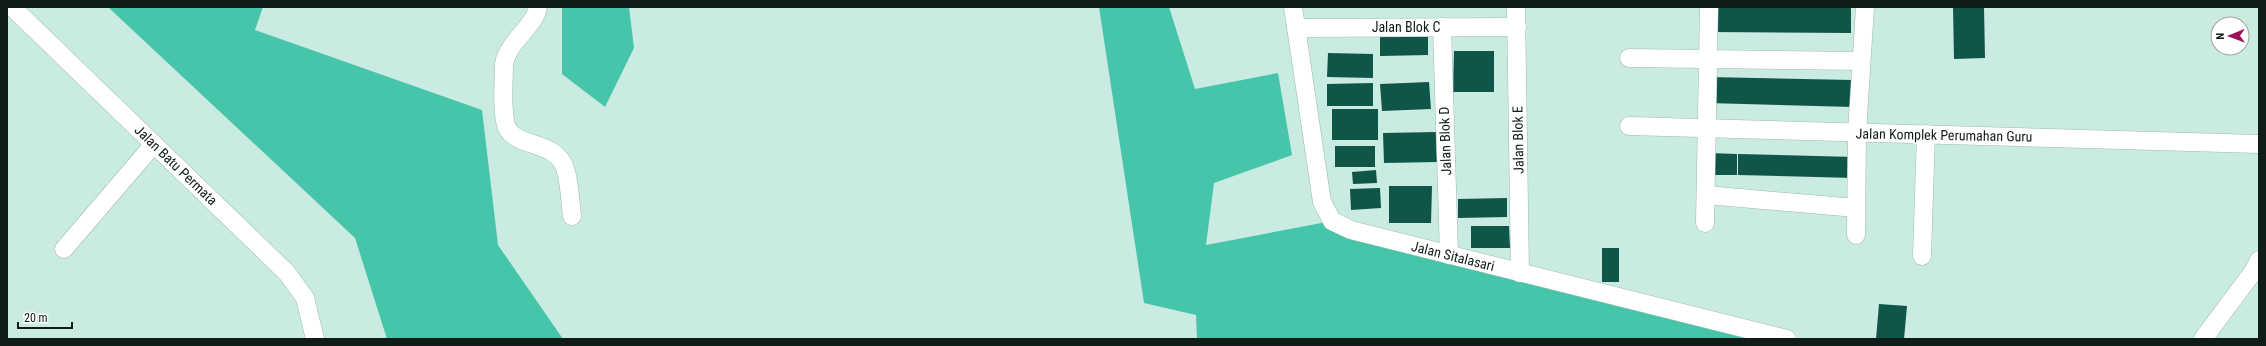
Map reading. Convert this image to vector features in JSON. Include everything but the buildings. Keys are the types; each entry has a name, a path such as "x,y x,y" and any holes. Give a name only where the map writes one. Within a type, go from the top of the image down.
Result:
{"street":[{"name":"Jalan Batu Permata","path":"12,7 287,274 305,298 315,339"},
{"path":"538,7 526,27 508,49 505,56 505,119 508,128 514,136 546,148 559,158 565,167 572,216"},
{"name":"Jalan Sitalasari","path":"1293,7 1322,202 1332,221 1351,230 1787,339"},
{"name":"Jalan Blok E","path":"1516,7 1520,272"},
{"path":"1705,223 1709,7"},
{"path":"1856,235 1857,133 1865,7"},
{"name":"Jalan Blok D","path":"1442,27 1449,255"},
{"name":"Jalan Blok C","path":"1296,28 1516,27"},
{"path":"1629,58 1707,57 1861,61"},
{"name":"Jalan Komplek Perumahan Guru","path":"1630,126 2259,144"},
{"path":"1922,256 1926,134"},
{"path":"64,249 154,144"},
{"path":"1706,195 1856,208"},
{"path":"2203,339 2253,272 2259,260"}],"green space":[{"path":"108,7 263,7 255,30 482,110 498,245 563,339 387,339 355,238"},
{"path":"562,7 629,7 634,48 605,107 562,74"},
{"path":"1099,7 1169,7 1195,89 1278,73 1292,155 1214,183 1206,245 1332,221 1750,330 1750,339 1197,339 1196,315 1144,303"}]}
